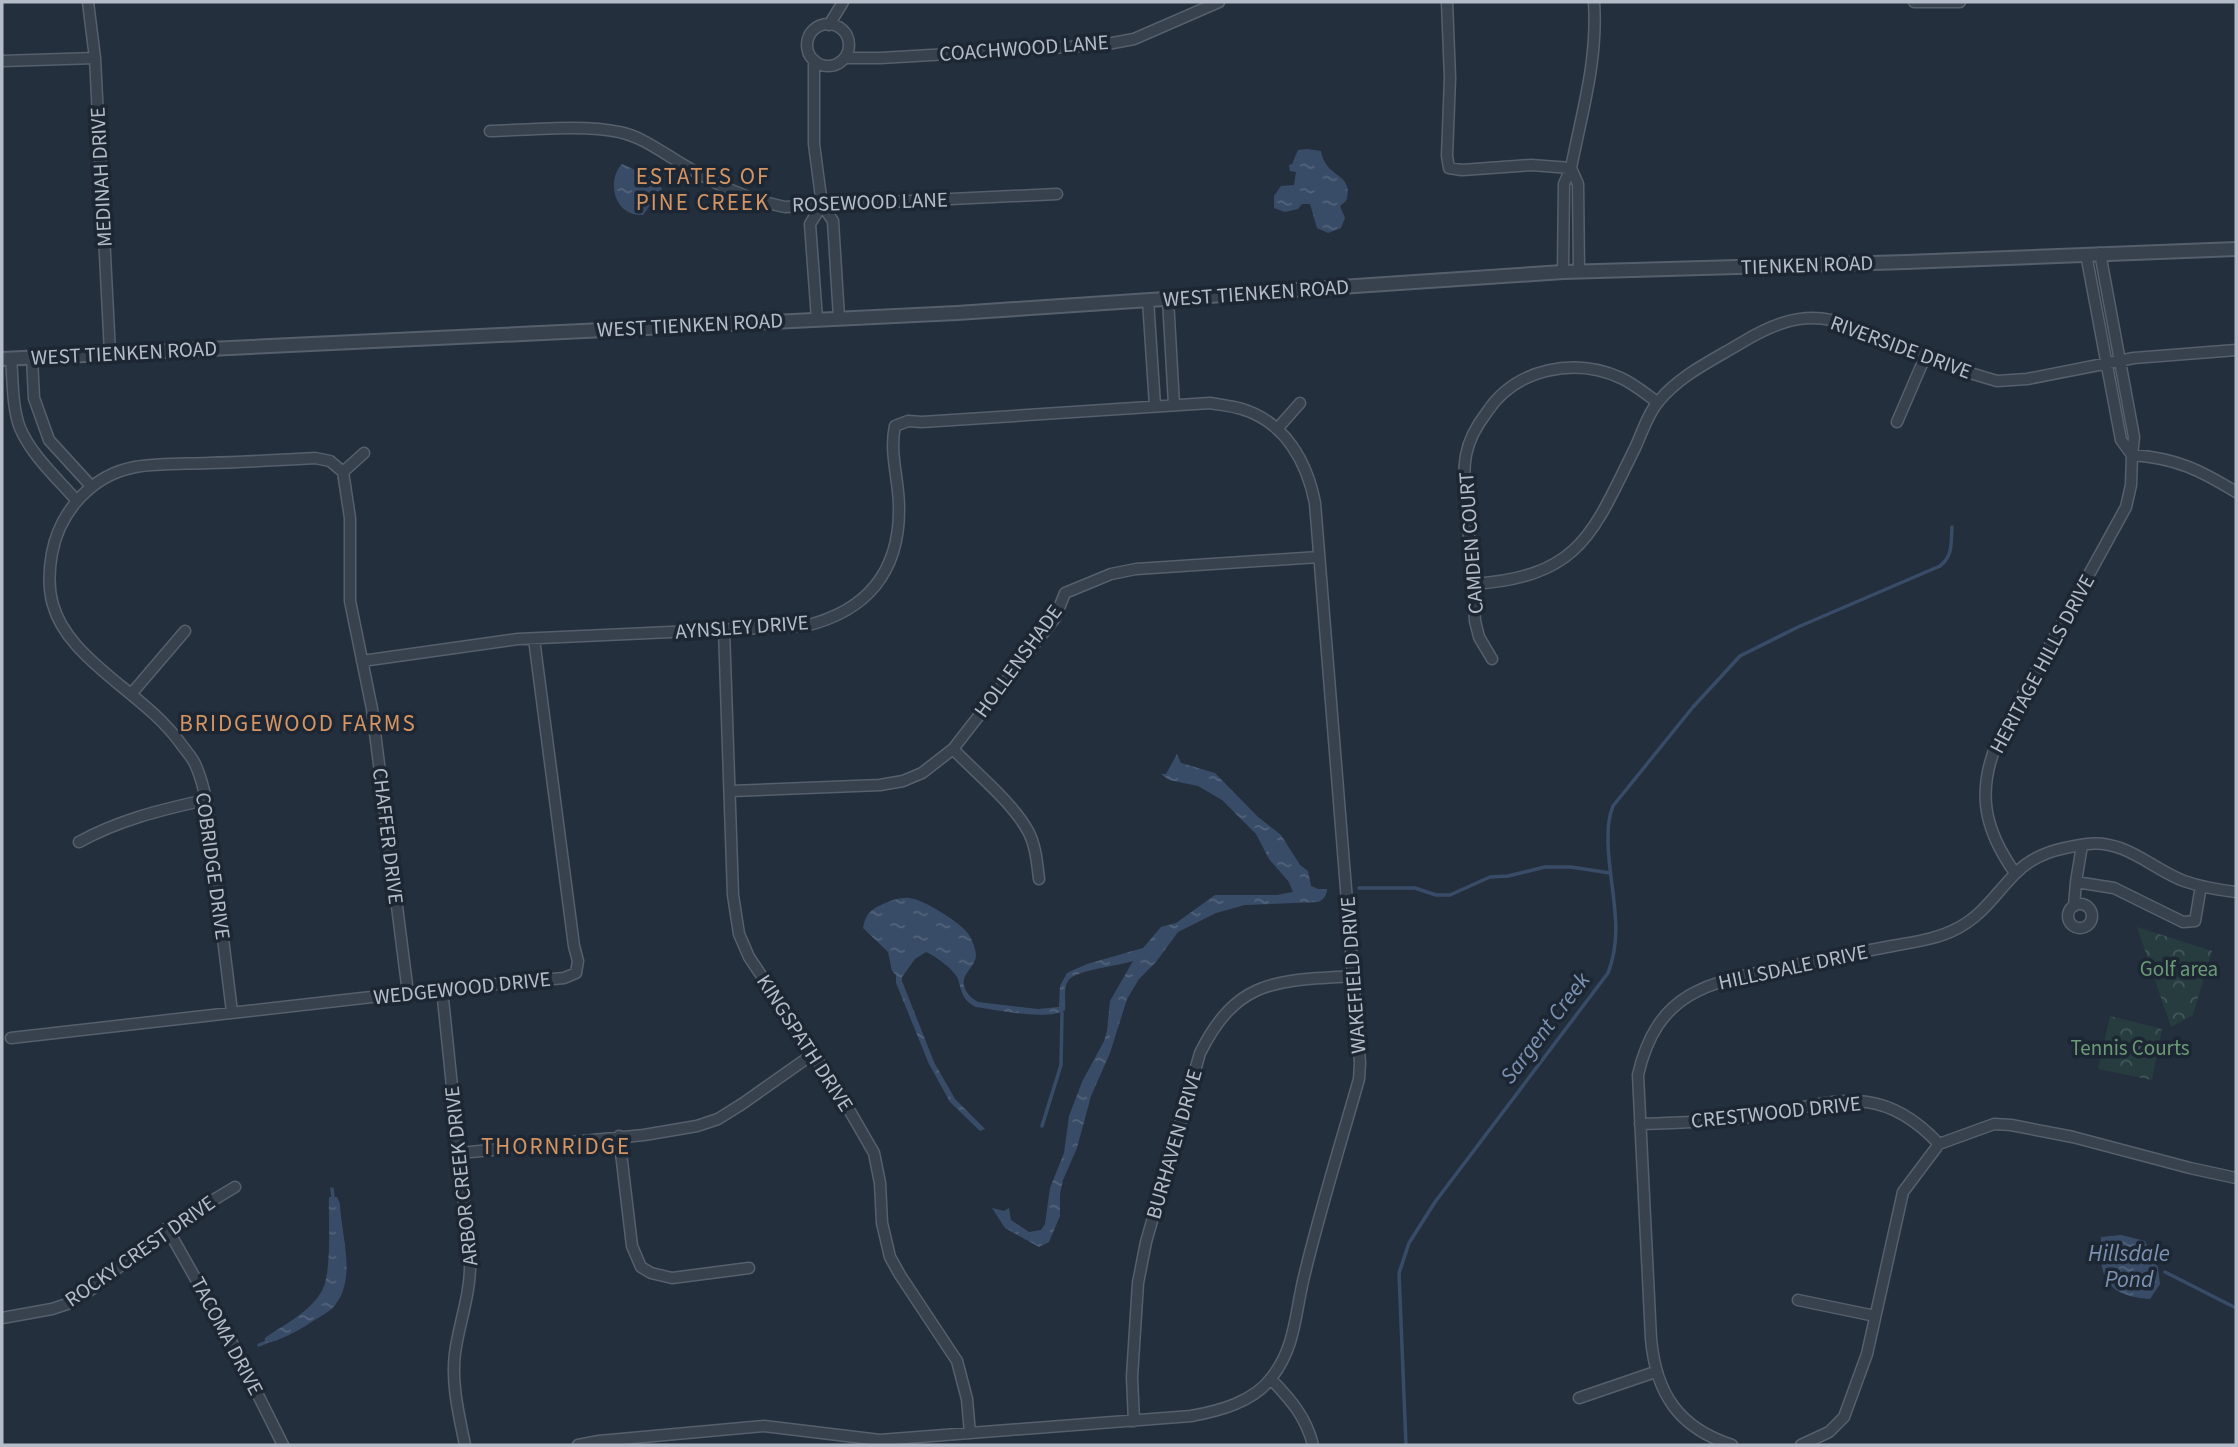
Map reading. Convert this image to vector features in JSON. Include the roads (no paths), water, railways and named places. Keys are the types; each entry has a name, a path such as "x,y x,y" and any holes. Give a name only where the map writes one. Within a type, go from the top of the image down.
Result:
{"street":[{"name":"MEDINAH DRIVE","path":"88,2 93,26 110,352"},
{"name":"COACHWOOD LANE","path":"845,58 1102,46 1134,39 1219,2"},
{"path":"1447,2 1450,78 1447,156 1450,168 1462,170 1531,165 1571,168"},
{"path":"1563,272 1564,184 1571,168 1594,61 1594,2"},
{"path":"1914,2 1960,2"},
{"path":"842,4 842,30 849,44 864,56"},
{"path":"829,25 842,4"},
{"path":"839,318 833,222 822,205 814,144 814,61 808,48 811,34 816,29 829,25 842,30"},
{"path":"815,89 831,66 845,58 849,44"},
{"path":"2,61 94,58"},
{"path":"814,61 831,66"},
{"name":"ROSEWOOD LANE","path":"490,131 598,128 621,132 645,142 724,188 752,200 785,207 1057,194"},
{"path":"1571,168 1578,184 1579,272"},
{"path":"817,319 810,224 822,205"},
{"name":"TIENKEN ROAD","path":"1378,285 1563,272 1906,262 2236,248"},
{"name":"HERITAGE HILLS DRIVE","path":"2086,254 2122,440 2132,455"},
{"name":"HERITAGE HILLS DRIVE","path":"2015,873 2003,856 1990,827 1985,795 1990,759 2126,507 2131,485 2134,437 2100,254"},
{"name":"WEST TIENKEN ROAD","path":"6,359 839,318 1378,285"},
{"path":"1168,299 1174,405"},
{"path":"1148,300 1155,406"},
{"name":"RIVERSIDE DRIVE","path":"1474,584 1528,576 1567,558 1580,546 1604,509 1657,402 1688,376 1766,328 1797,319 1831,320 1997,381 2027,379 2171,354 2236,350"},
{"path":"1897,422 1925,356"},
{"path":"32,357 34,398 49,440 84,494"},
{"path":"6,359 20,427 33,451 84,494"},
{"name":"CAMDEN COURT","path":"1492,659 1479,637 1475,621 1464,471 1471,438 1493,402 1527,377 1563,368 1602,372 1622,379 1657,402"},
{"name":"AYNSLEY DRIVE","path":"362,661 518,639 805,626 830,620 855,606 873,589 893,555 898,534 899,506 892,440 895,426 908,421 1210,403 1244,410 1277,429"},
{"path":"1277,429 1300,403"},
{"name":"WAKEFIELD DRIVE","path":"1271,1379 1286,1353 1297,1323 1303,1284 1359,1079 1360,1063 1315,503 1311,481 1302,460 1277,429"},
{"path":"33,451 49,440"},
{"path":"84,494 118,472 148,466 315,458 330,461 343,472 364,453"},
{"path":"2132,455 2183,463 2236,492"},
{"name":"CHAFFER DRIVE","path":"343,472 350,518 350,601 372,709 408,993"},
{"name":"COBRIDGE DRIVE","path":"84,494 58,532 50,566 50,588 55,615 79,648 97,666 169,727 195,764 205,800 232,1012"},
{"name":"HOLLENSHADE","path":"731,791 880,785 903,781 922,773 953,749 1055,618 1065,593 1111,575 1136,569 1319,557"},
{"name":"KINGSPATH DRIVE","path":"723,630 733,895 739,934 749,957 874,1153 880,1184 882,1223 890,1257 957,1361 967,1399 970,1433"},
{"path":"132,693 186,631"},
{"name":"WEDGEWOOD DRIVE","path":"11,1038 442,989 564,978 576,973 578,961 534,639"},
{"path":"953,749 1010,808 1027,830 1037,854 1039,879"},
{"path":"79,842 108,827 148,813 205,800"},
{"name":"HILLSDALE DRIVE","path":"1732,1445 1716,1440 1688,1421 1666,1396 1655,1373 1638,1076 1642,1056 1658,1023 1686,997 1720,981 1942,935 1975,918 2015,873 2043,853 2059,848 2089,843 2116,846 2182,880 2236,892"},
{"path":"2074,906 2082,845"},
{"path":"2076,882 2114,888 2183,922 2194,921 2201,886"},
{"name":"BURHAVEN DRIVE","path":"1134,1420 1132,1377 1141,1269 1146,1242 1200,1053 1220,1018 1248,995 1270,984 1354,976"},
{"name":"ARBOR CREEK DRIVE","path":"442,989 467,1220 470,1280 460,1322 454,1381 465,1445"},
{"path":"460,1153 684,1129 718,1119 813,1054"},
{"name":"CRESTWOOD DRIVE","path":"1640,1124 1744,1118 1842,1100 1870,1101 1890,1106 1908,1116 1939,1144"},
{"path":"1801,1445 1829,1432 1844,1417 1867,1354 1903,1192 1939,1144 1994,1124 2011,1125 2073,1137 2236,1178"},
{"path":"619,1136 632,1246 641,1267 651,1273 672,1278 748,1268"},
{"name":"ROCKY CREST DRIVE","path":"2,1318 52,1310 70,1303 92,1289 167,1228 235,1187"},
{"name":"TACOMA DRIVE","path":"167,1228 232,1343 283,1445"},
{"path":"1798,1300 1875,1316"},
{"path":"1579,1398 1655,1373"},
{"path":"578,1445 764,1426 880,1440 1191,1416 1219,1411 1245,1399 1271,1379 1297,1406 1309,1428 1313,1445"}],"water":[{"path":"1298,150 1321,151 1328,167 1347,185 1346,201 1340,206 1345,218 1341,228 1328,233 1317,228 1310,204 1302,204 1298,209 1285,212 1274,208 1274,196 1281,186 1294,185 1296,172 1290,171 1289,165"},
{"path":"622,164 655,179 662,189 643,215 633,214 619,204 614,179"},
{"path":"1177,754 1181,763 1215,773 1257,816 1281,835 1300,865 1308,871 1311,886 1327,889 1326,893 1318,902 1245,905 1216,913 1178,932 1156,962 1139,979 1127,999 1110,1053 1091,1096 1077,1148 1063,1180 1060,1216 1049,1242 1039,1247 1005,1228 992,1208 1004,1211 1009,1208 1011,1220 1029,1232 1041,1230 1045,1224 1050,1188 1064,1153 1069,1116 1082,1082 1104,1041 1110,1001 1133,961 1072,977 1066,988 1065,1010 1035,1015 976,1007 965,998 956,975 944,963 926,952 915,959 902,981 934,1062 955,1099 985,1129 980,1131 950,1102 929,1064 896,983 888,952 863,928 864,923 872,910 889,902 906,898 923,902 955,922 971,939 976,956 964,982 971,997 978,1002 1038,1009 1059,1007 1060,986 1067,973 1087,964 1143,948 1161,927 1176,923 1215,895 1277,895 1293,892 1289,882 1269,859 1256,834 1222,800 1198,786 1169,780 1161,774 1166,774"},
{"path":"329,1197 337,1197 340,1204 347,1269 342,1294 325,1314 290,1335 264,1344 265,1338 315,1301 324,1286 329,1247"},
{"name":"Hillsdale Pond","path":"2121,1235 2145,1241 2158,1268 2160,1284 2150,1299 2124,1294 2108,1282 2104,1274 2101,1264 2101,1237"}],"waterway":[{"name":"Sargent Creek","path":"1406,1445 1399,1273 1409,1243 1435,1202 1608,973 1613,957 1616,925 1608,843 1613,806 1693,707 1740,656 1798,627 1940,566 1949,553 1952,527"},
{"path":"1359,888 1415,888 1436,895 1450,895 1490,877 1508,876 1545,867 1571,867 1610,873"},
{"path":"1042,1126 1061,1065 1062,1013"},
{"path":"332,1189 333,1197"},
{"path":"2165,1272 2236,1308"},
{"path":"259,1345 264,1343"}],"district":[{"name":"ESTATES OF PINE CREEK","path":"703,189"},
{"name":"BRIDGEWOOD FARMS","path":"298,723"},
{"name":"THORNRIDGE","path":"556,1146"}],"park label":[{"name":"Golf area","path":"2179,969"},
{"name":"Tennis Courts","path":"2130,1048"}]}
